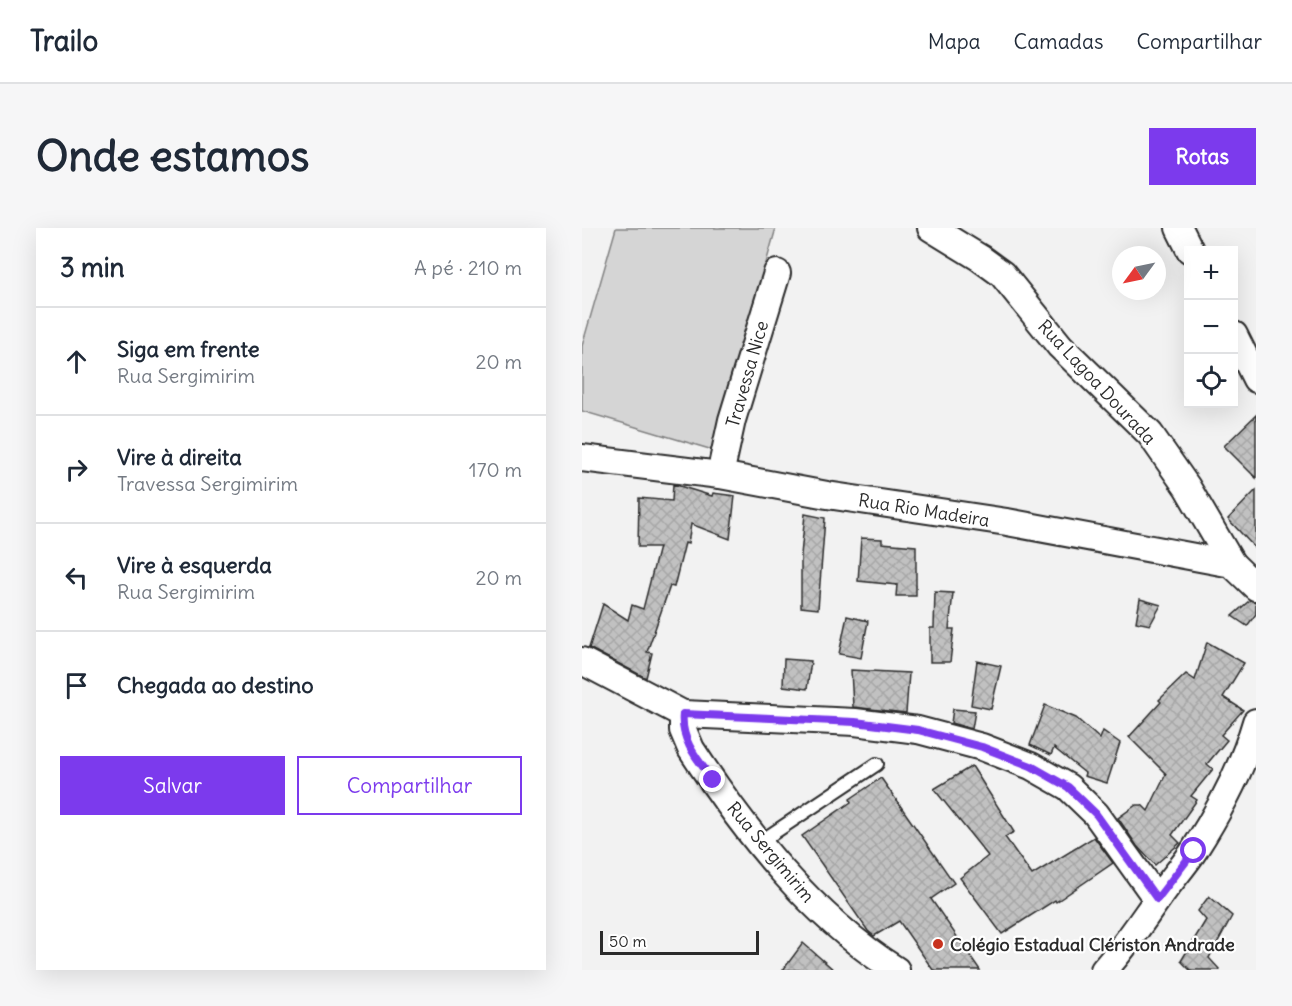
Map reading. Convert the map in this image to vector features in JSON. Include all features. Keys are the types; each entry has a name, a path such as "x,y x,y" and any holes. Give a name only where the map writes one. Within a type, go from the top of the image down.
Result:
{"street":[{"name":"Rua Lagoa Dourada","path":"931,228 1002,274 1060,346 1150,434 1187,487 1232,564"},
{"name":"Travessa Nice","path":"720,475 732,420 777,273"},
{"path":"1238,345 1256,379"},
{"name":"Rua Rio Madeira","path":"582,458 720,475 827,495 1007,522 1232,564"},
{"path":"1232,564 1256,587"},
{"path":"582,661 683,714 855,722 918,730 982,747 1031,766 1068,787 1096,814 1157,899"},
{"name":"Rua Sergimirim","path":"683,714 683,730 691,748 760,842 796,885 824,913 856,941 896,970"},
{"path":"1104,970 1126,945 1157,899 1194,851 1222,804 1251,739 1256,722"}],"lane":[{"path":"760,842 877,764"}],"shaded area":[{"path":"616,228 776,228 713,450 582,411 582,346"}],"building":[{"path":"1256,415 1256,478 1224,446"},
{"path":"673,484 712,496 713,493 735,496 730,539 691,524 688,544 685,543 674,587 670,586 647,652 652,653 646,678 589,648 603,604 628,620 632,605 643,609 659,547 638,547 639,498 672,501"},
{"path":"1256,490 1256,549 1228,519"},
{"path":"805,514 825,518 818,609 801,607 801,555"},
{"path":"861,538 882,539 882,543 916,546 916,596 896,596 897,585 858,581"},
{"path":"935,592 953,593 949,629 954,629 950,662 930,662 930,628 934,628"},
{"path":"1140,599 1161,605 1150,625 1136,622"},
{"path":"1250,600 1256,602 1256,614 1247,626 1232,616"},
{"path":"847,616 868,621 861,658 839,654"},
{"path":"1207,642 1244,663 1223,697 1243,710 1221,735 1227,740 1207,764 1213,769 1191,796 1197,800 1172,835 1180,843 1155,865 1137,846 1118,818 1136,805 1142,805 1148,811 1166,774 1129,737 1161,702 1159,700 1186,674 1195,680"},
{"path":"784,659 811,661 807,689 783,686"},
{"path":"977,661 1001,666 991,709 971,705"},
{"path":"851,670 909,673 906,713 853,707"},
{"path":"1045,705 1076,718 1100,739 1103,731 1120,743 1107,783 1084,776 1085,773 1054,748 1051,755 1030,745"},
{"path":"953,709 975,711 972,729 951,723"},
{"path":"972,766 1014,832 1005,837 1032,875 1094,837 1113,863 1056,902 1055,900 1002,934 960,878 988,856 934,789"},
{"path":"881,778 954,883 931,899 980,970 933,970 899,921 874,936 868,931 802,836"},
{"path":"1209,896 1232,916 1209,958 1220,970 1190,970 1181,961 1206,920 1198,911"},
{"path":"803,943 834,970 783,970"}],"place":[{"name":"Colégio Estadual Clériston Andrade","path":"938,944"}],"route":[{"path":"713,780 686,740 682,722 683,714 855,722 918,730 982,747 1031,766 1068,787 1096,814 1157,899 1194,851"}]}
